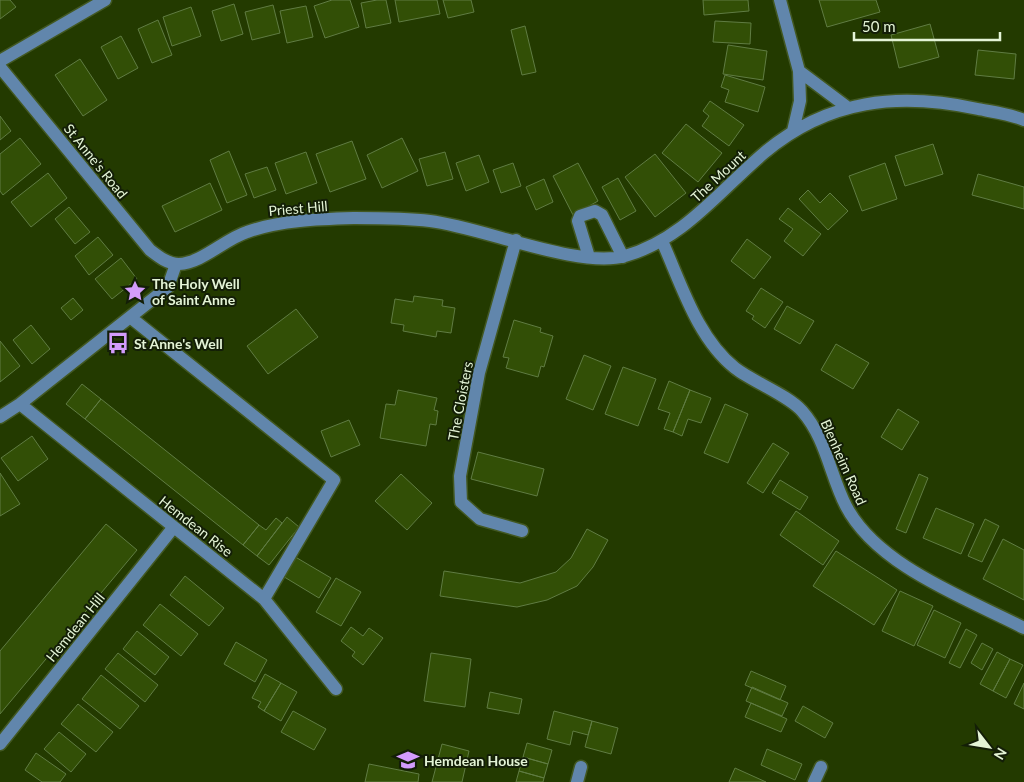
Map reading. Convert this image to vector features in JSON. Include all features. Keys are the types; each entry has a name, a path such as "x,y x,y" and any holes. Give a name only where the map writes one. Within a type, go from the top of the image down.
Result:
{"street":[{"path":"0,61 105,0"},
{"path":"780,0 800,71 800,101 793,131"},
{"name":"St Anne's Road","path":"0,66 144,244 162,259 176,264"},
{"path":"800,71 847,107"},
{"name":"The Mount","path":"662,242 699,214 764,153 793,131 847,107 884,100 951,103 1024,120"},
{"path":"589,257 578,221 580,216 595,211 602,215 623,257"},
{"name":"Priest Hill","path":"176,264 197,260 229,239 270,225 355,218 431,221 516,240 558,252 589,257 623,257 662,242"},
{"name":"The Cloisters","path":"516,240 480,373 460,476 461,502 480,519 522,531"},
{"name":"Blenheim Road","path":"662,242 694,312 711,342 734,367 800,409 813,426 826,452 846,506 860,529 879,547 910,568 1024,628"},
{"path":"0,417 20,404 168,287 176,264"},
{"path":"130,317 334,480 264,599"},
{"name":"Hemdean Rise","path":"20,404 172,528 264,599 336,689"},
{"name":"Hemdean Hill","path":"0,744 172,528"},
{"path":"577,782 581,767"},
{"path":"814,782 821,767"}],"building":[{"path":"0,0 10,0 16,7 0,19"},
{"path":"332,0 350,0 359,27 325,38 314,6"},
{"path":"386,0 391,23 366,28 361,3"},
{"path":"395,0 437,0 440,14 399,22"},
{"path":"443,0 471,0 474,12 448,18"},
{"path":"703,0 748,0 749,11 704,15"},
{"path":"819,0 876,0 880,12 827,27"},
{"path":"234,4 243,34 221,41 212,11"},
{"path":"273,5 280,33 252,40 245,12"},
{"path":"306,6 313,37 287,43 280,11"},
{"path":"191,7 201,36 172,46 163,17"},
{"path":"158,20 172,55 152,63 138,29"},
{"path":"715,21 751,23 750,44 713,42"},
{"path":"930,24 939,57 899,68 891,35"},
{"path":"525,26 536,72 522,75 511,30"},
{"path":"121,36 138,68 118,79 101,47"},
{"path":"728,45 767,51 763,80 723,74"},
{"path":"978,50 1016,54 1014,79 975,75"},
{"path":"80,59 107,100 83,116 55,75"},
{"path":"725,75 765,87 758,112 725,102 729,90 721,87"},
{"path":"710,101 744,125 729,146 702,126 709,116 703,111"},
{"path":"0,116 11,131 0,140"},
{"path":"686,124 722,153 698,182 662,153"},
{"path":"20,138 41,164 3,195 0,191 0,154"},
{"path":"402,138 418,171 382,188 367,155"},
{"path":"352,141 366,179 330,192 316,154"},
{"path":"933,144 943,174 905,186 895,156"},
{"path":"229,151 247,195 227,203 210,160"},
{"path":"306,152 317,183 286,194 275,163"},
{"path":"445,152 453,179 427,186 419,159"},
{"path":"655,154 686,193 655,217 625,177"},
{"path":"479,155 489,182 466,191 456,163"},
{"path":"513,163 521,186 501,193 493,170"},
{"path":"578,163 598,201 573,215 553,176"},
{"path":"885,163 897,199 862,211 849,176"},
{"path":"267,167 276,190 254,198 245,174"},
{"path":"48,173 67,198 31,227 11,202"},
{"path":"978,174 1024,187 1024,209 972,195"},
{"path":"618,178 636,211 620,220 602,187"},
{"path":"544,179 553,202 536,210 526,187"},
{"path":"210,183 222,210 175,232 162,206"},
{"path":"808,190 820,203 830,193 848,211 828,230 799,199"},
{"path":"69,207 90,232 75,244 55,219"},
{"path":"788,208 821,234 803,256 784,241 793,229 779,219"},
{"path":"98,237 113,255 89,275 75,256"},
{"path":"747,239 771,257 754,279 731,261"},
{"path":"121,258 137,279 112,299 95,279"},
{"path":"761,288 783,302 765,328 752,319 754,316 746,311"},
{"path":"414,296 443,300 442,306 455,308 451,333 437,331 436,337 403,331 404,325 391,323 395,299 413,302"},
{"path":"73,298 83,310 71,320 61,308"},
{"path":"787,306 814,321 800,344 774,329"},
{"path":"296,309 318,337 268,374 247,346"},
{"path":"514,320 541,328 540,332 553,336 544,367 541,366 538,377 506,368 509,358 503,357"},
{"path":"31,325 50,349 32,364 13,340"},
{"path":"0,341 20,366 0,382"},
{"path":"836,344 869,363 853,389 821,370"},
{"path":"584,355 611,366 593,410 566,399"},
{"path":"623,367 656,379 638,426 605,414"},
{"path":"669,381 690,390 673,432 664,429 670,413 658,409"},
{"path":"82,384 101,399 85,419 66,404"},
{"path":"398,390 437,398 434,410 438,411 436,425 430,424 426,446 380,438 386,404 395,405"},
{"path":"690,390 711,398 701,423 688,419 682,436 673,432"},
{"path":"101,399 259,525 243,545 85,419"},
{"path":"725,404 748,414 728,463 704,453"},
{"path":"898,409 919,422 902,450 881,437"},
{"path":"349,420 360,445 331,457 321,431"},
{"path":"32,436 48,459 18,481 1,458"},
{"path":"773,443 789,453 763,493 747,483"},
{"path":"478,452 544,469 537,496 471,479"},
{"path":"0,473 20,504 0,516"},
{"path":"401,474 432,503 407,530 375,501"},
{"path":"919,474 928,478 906,533 896,529"},
{"path":"780,480 808,497 800,510 772,493"},
{"path":"936,508 974,524 961,554 923,538"},
{"path":"796,511 839,541 823,565 780,535"},
{"path":"287,517 299,527 269,565 257,556"},
{"path":"276,518 282,523 257,556 243,545 259,525 266,530"},
{"path":"985,519 999,526 982,562 968,556"},
{"path":"106,524 137,550 0,714 0,651"},
{"path":"587,529 608,540 593,567 577,586 547,600 517,607 440,596 444,571 520,583 556,572 571,558"},
{"path":"1003,539 1024,550 1024,600 983,579"},
{"path":"836,551 897,590 874,625 813,586"},
{"path":"292,555 331,578 319,598 281,575"},
{"path":"185,576 224,608 209,626 170,595"},
{"path":"336,578 361,592 341,626 316,612"},
{"path":"900,591 933,606 914,646 882,631"},
{"path":"160,604 198,634 181,656 143,625"},
{"path":"934,610 961,623 945,658 917,645"},
{"path":"351,627 363,636 369,628 383,638 363,665 352,656 355,652 341,641"},
{"path":"966,629 977,635 960,668 949,663"},
{"path":"137,631 169,657 155,675 123,649"},
{"path":"236,642 267,660 255,682 224,664"},
{"path":"982,643 993,649 982,670 971,663"},
{"path":"997,652 1010,659 993,691 980,684"},
{"path":"118,653 158,685 145,702 105,669"},
{"path":"431,653 471,659 465,707 424,701"},
{"path":"1010,659 1023,665 1006,698 993,691"},
{"path":"751,671 786,686 780,700 745,685"},
{"path":"265,674 281,683 264,711 258,707 261,702 252,698"},
{"path":"101,675 139,706 120,729 82,699"},
{"path":"281,683 297,692 281,721 264,711"},
{"path":"1024,683 1024,709 1014,704"},
{"path":"752,687 788,703 782,716 746,701"},
{"path":"490,692 522,699 519,714 487,708"},
{"path":"751,703 787,719 781,732 745,717"},
{"path":"78,704 113,732 96,752 61,724"},
{"path":"803,706 833,723 825,738 795,721"},
{"path":"293,711 326,729 314,750 281,732"},
{"path":"554,711 592,721 588,735 573,731 570,745 547,739"},
{"path":"592,721 618,728 611,754 585,747"},
{"path":"59,732 86,754 71,772 44,749"},
{"path":"527,743 552,750 548,764 523,757"},
{"path":"442,744 469,751 462,782 432,782"},
{"path":"767,749 802,764 795,780 761,765"},
{"path":"36,753 66,774 60,782 42,782 25,770"},
{"path":"523,757 548,764 544,778 519,771"},
{"path":"369,764 419,774 418,782 365,782"},
{"path":"735,768 766,782 729,782"},
{"path":"519,771 544,778 543,782 516,782"}],"place":[{"name":"The Holy Well of Saint Anne","path":"135,291"},
{"name":"St Anne's Well","path":"118,343"},
{"name":"Hemdean House","path":"408,760"}]}
